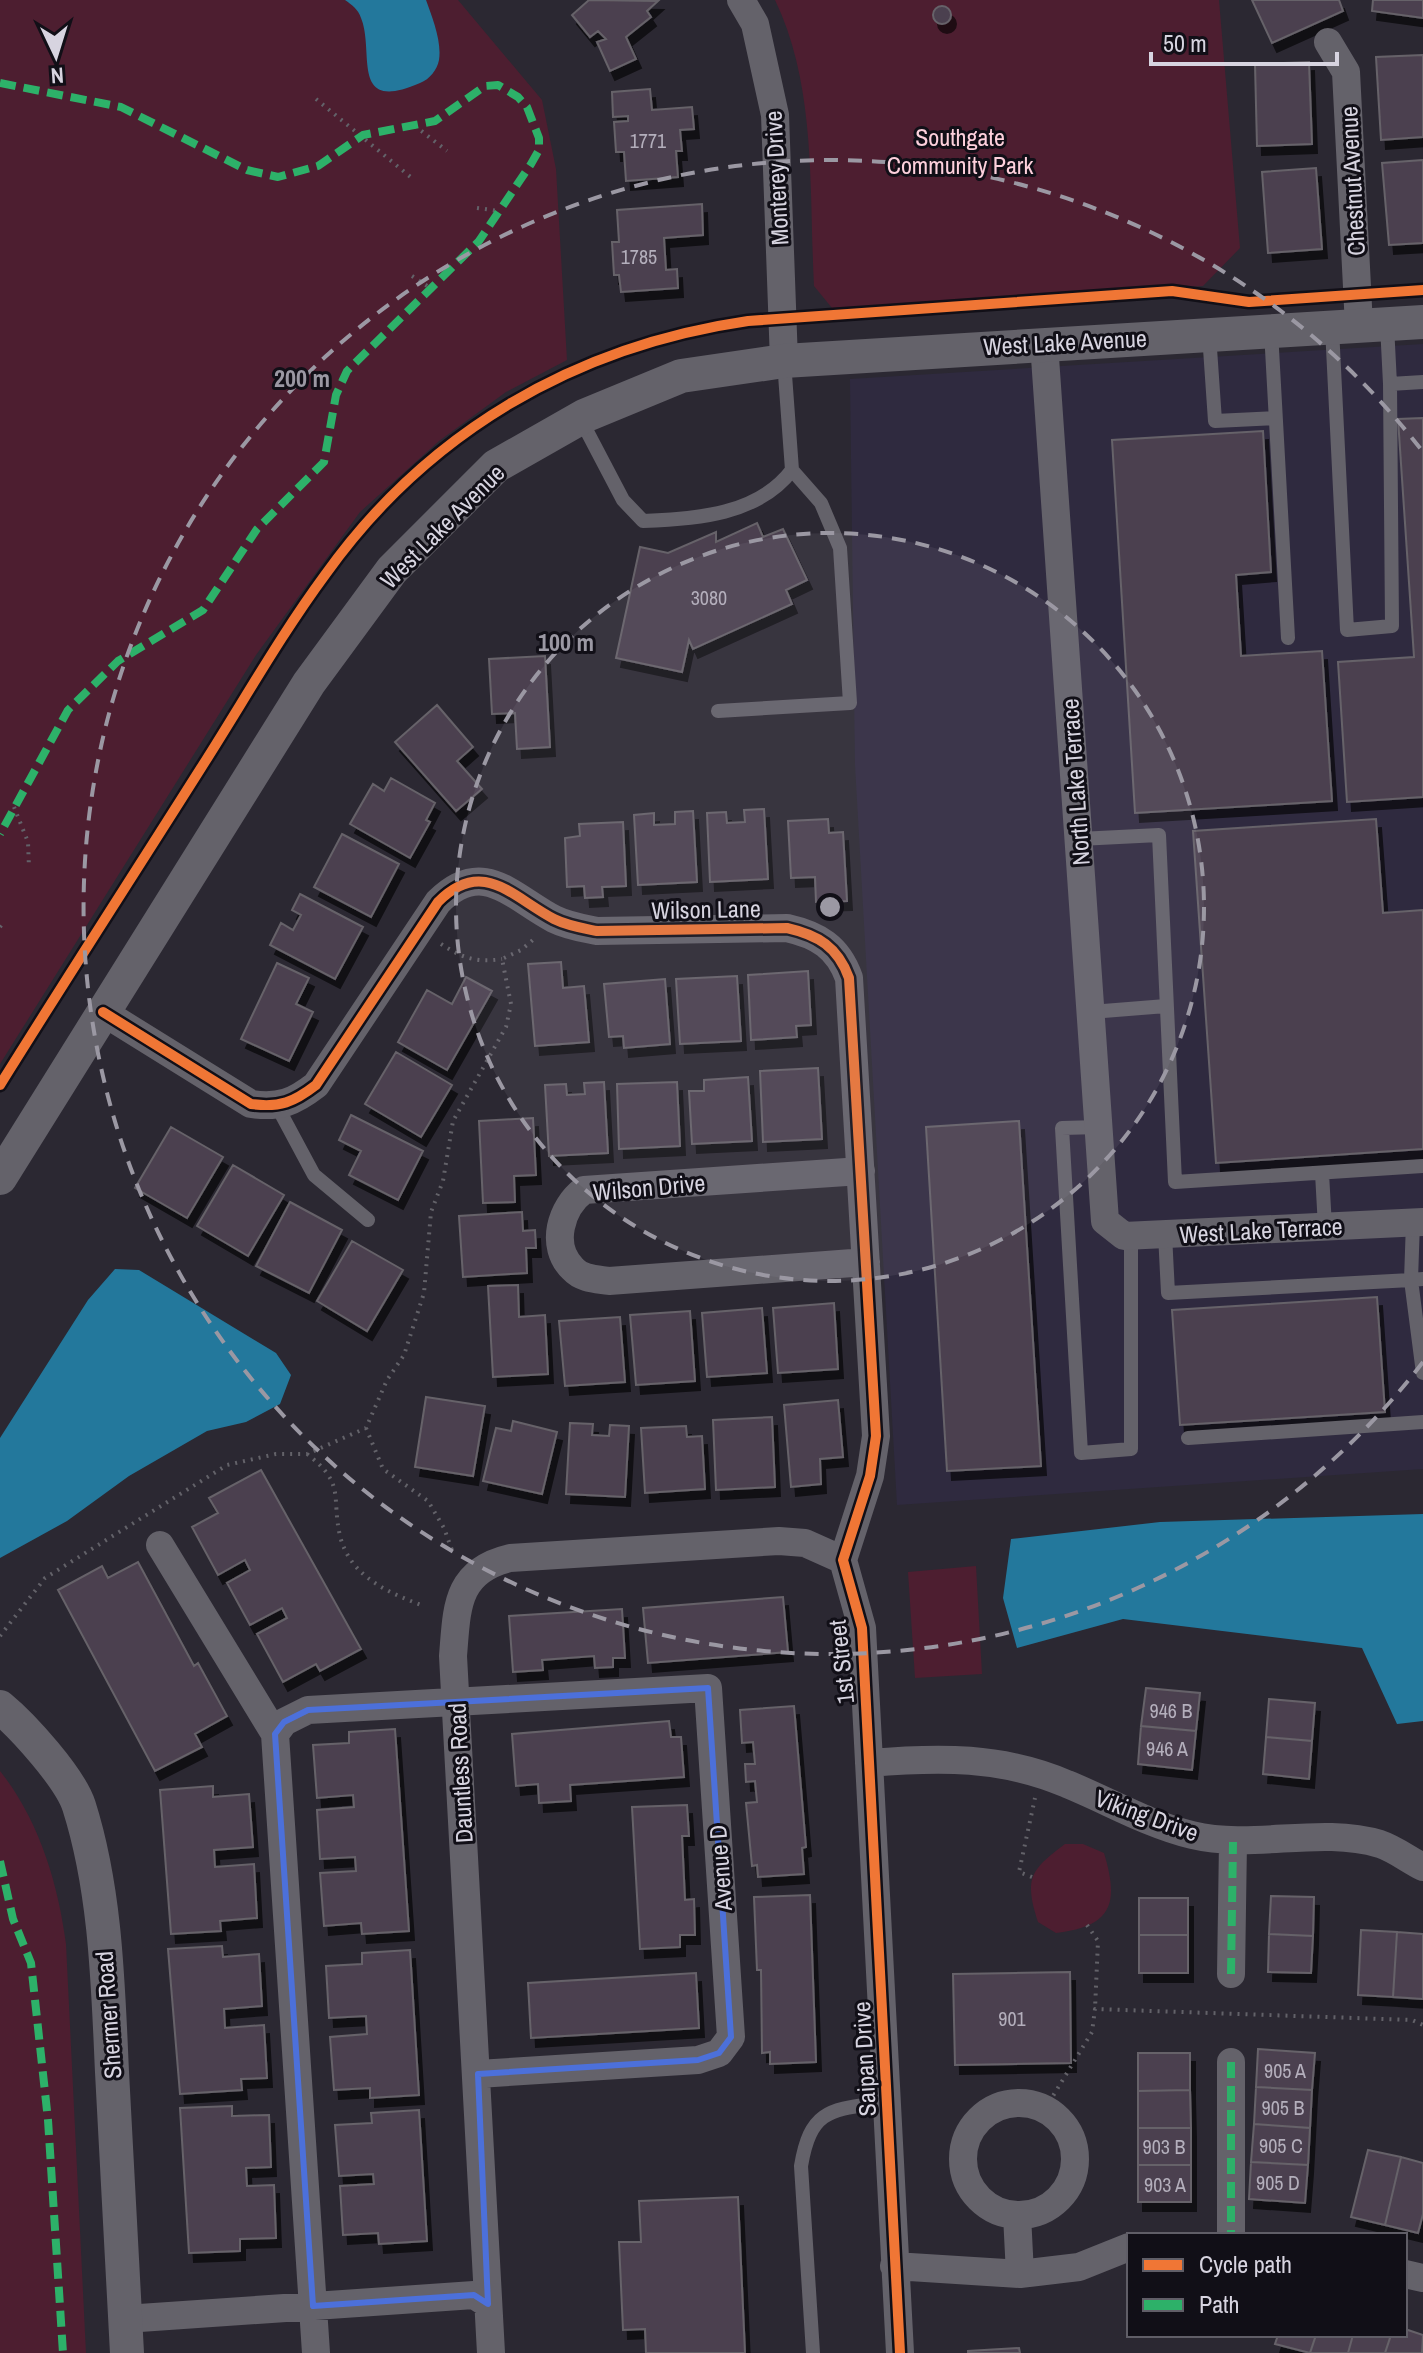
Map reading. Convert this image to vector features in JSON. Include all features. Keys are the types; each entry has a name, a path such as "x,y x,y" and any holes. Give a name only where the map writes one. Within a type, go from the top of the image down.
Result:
{"street":[{"name":"Monterey Drive","path":"741,0 755,24 775,115 784,361"},
{"name":"Chestnut Avenue","path":"1328,42 1346,72 1359,326"},
{"name":"West Lake Avenue","path":"0,1178 309,683 392,570 496,466 580,418 681,376 784,361 1423,322"},
{"name":"North Lake Terrace","path":"1044,343 1105,1221 1124,1236 1131,1236"},
{"name":"Wilson Lane","path":"277,1106 291,1103 316,1085 438,902 452,887 487,882 504,885 541,911 575,927 597,931 787,928 807,933 828,944 842,959 849,978 876,1436 870,1476 843,1560"},
{"path":"103,1012 251,1104 277,1106"},
{"name":"Wilson Drive","path":"861,1171 584,1190 564,1215 561,1245 573,1270 588,1279 609,1281 866,1262"},
{"name":"West Lake Terrace","path":"1131,1236 1418,1222"},
{"name":"Dauntless Road","path":"491,2353 453,1656 458,1604 463,1589 475,1576 499,1561 779,1541 805,1543 843,1560"},
{"path":"160,1545 275,1734 316,2353"},
{"name":"1st Street","path":"843,1560 862,1628 869,1763"},
{"name":"Avenue D","path":"456,1702 708,1688 731,2037 719,2053 698,2060 478,2074"},
{"path":"275,1734 284,1722 308,1710 456,1702"},
{"name":"Shermer Road","path":"0,1707 25,1728 78,1803 94,1874 103,1929 127,2353"},
{"name":"Viking Drive","path":"869,1763 927,1758 995,1761 1043,1775 1137,1817 1191,1835 1233,1842 1338,1837 1381,1845 1423,1867"},
{"name":"Saipan Drive","path":"869,1763 900,2353"},
{"path":"1231,1974 1233,1842"},
{"path":"1231,2062 1231,2233"},
{"path":"1017,2103 1045,2109 1058,2117 1071,2135 1076,2157 1072,2179 1060,2198 1041,2211 1017,2215 998,2211 980,2199 967,2181 963,2160 967,2139 978,2120 996,2107 1017,2103"},
{"path":"1017,2215 1020,2274"},
{"path":"894,2266 1020,2274 1079,2267 1127,2248"},
{"path":"125,2319 474,2295 488,2304"}],"lane":[{"path":"1359,326 1390,384 1392,626 1347,630 1359,326"},
{"path":"1271,331 1288,638"},
{"path":"1209,334 1215,421 1275,418"},
{"path":"718,711 850,703 840,548 821,503 792,470 784,361"},
{"path":"1390,384 1423,382"},
{"path":"580,418 623,500 643,521 705,516 746,505 770,494 792,470"},
{"path":"1079,839 1159,835 1175,1182 1423,1166"},
{"path":"1091,1012 1166,1006"},
{"path":"277,1106 314,1175 368,1220"},
{"path":"1099,1127 1062,1128 1081,1453 1131,1449 1131,1236"},
{"path":"1322,1173 1325,1227"},
{"path":"1418,1222 1417,1280 1423,1373"},
{"path":"1165,1234 1168,1293 1417,1280"},
{"path":"1188,1438 1423,1422"},
{"path":"813,2353 801,2166 806,2136 824,2115 886,2102"}],"path":[{"path":"316,99 413,179"},
{"path":"415,126 447,151"},
{"path":"477,208 499,211"},
{"path":"412,276 432,289"},
{"path":"14,807 28,842 29,868"},
{"path":"439,942 460,957 483,962 502,959 534,939 541,911"},
{"path":"0,1636 45,1578 227,1465 276,1454 307,1454 366,1428 387,1380 404,1355 424,1293 431,1212 443,1181 453,1121 506,1027 511,1004 502,959"},
{"path":"366,1428 383,1469 428,1501 444,1528 453,1553"},
{"path":"307,1454 323,1466 338,1493 340,1537 357,1569 385,1592 421,1605"},
{"path":"1032,1877 1019,1872 1043,1775"},
{"path":"1045,2109 1092,2032 1098,1941 1087,1925"},
{"path":"1095,2009 1412,2020 1423,2025"}],"highlighted area":[{"path":"708,1688 731,2037 719,2053 698,2060 478,2074 488,2304 474,2295 313,2306 275,1734 284,1722 308,1710"}],"shaded area":[{"path":"1423,344 1423,1469 897,1505 855,765 850,379"}],"green space":[{"path":"0,0 458,0 542,100 556,169 567,360 506,392 439,441 360,512 256,655 0,1064"},
{"name":"Southgate Community Park","path":"775,0 1219,0 1240,248 1203,286 832,308 814,286 811,177 804,104 789,33"},
{"path":"976,1566 982,1674 915,1678 908,1572"},
{"path":"0,1771 26,1810 45,1853 58,1898 66,1944 86,2353 0,2353"},
{"path":"1065,1844 1083,1844 1104,1853 1111,1886 1110,1898 1107,1909 1090,1925 1056,1933 1038,1922 1031,1885 1037,1869"}],"water":[{"path":"345,0 426,0 439,45 439,60 432,74 424,81 398,91 383,91 374,85 369,75 361,18"},
{"path":"115,1269 139,1270 276,1353 291,1375 280,1404 246,1422 207,1431 129,1476 67,1521 0,1558 0,1438 88,1300"},
{"path":"1423,1514 1423,1721 1397,1724 1362,1648 1123,1619 1017,1648 1003,1598 1011,1539 1160,1522"}],"building":[{"path":"589,0 658,1 647,11 651,17 626,37 636,59 610,71 597,42 606,39 598,31 590,37 572,15"},
{"path":"1252,0 1339,0 1343,11 1272,43"},
{"path":"1373,0 1423,0 1423,18 1372,11"},
{"path":"942,6 951,15 942,24 933,15"},
{"path":"1423,55 1423,137 1381,140 1376,57"},
{"path":"1309,62 1312,144 1257,146 1255,64"},
{"path":"650,89 652,110 692,107 694,129 680,130 682,151 676,151 678,177 626,181 624,152 616,152 614,122 628,121 628,116 613,117 612,92"},
{"path":"1423,160 1423,243 1389,245 1382,163"},
{"path":"1316,168 1322,249 1268,253 1262,172"},
{"path":"702,204 703,235 664,238 666,270 677,269 678,288 621,292 619,275 614,275 612,242 619,242 617,210"},
{"path":"1423,418 1423,797 1347,802 1338,662 1414,657 1398,419"},
{"path":"1263,431 1271,572 1236,575 1241,656 1322,651 1332,801 1135,813 1112,440"},
{"path":"757,523 763,537 783,529 807,580 786,590 792,604 693,649 689,640 682,672 616,658 640,547 668,553 716,532 716,542"},
{"path":"545,656 550,747 517,749 515,713 492,714 489,659"},
{"path":"437,705 473,747 457,761 482,789 456,811 395,742"},
{"path":"391,778 435,803 426,820 430,822 410,858 350,824 373,784 384,791"},
{"path":"764,809 768,879 710,882 707,813 726,812 727,823 745,822 744,810"},
{"path":"693,811 697,882 638,885 634,815 654,813 654,825 675,824 675,812"},
{"path":"828,819 829,833 843,832 847,901 816,902 815,877 791,878 788,821"},
{"path":"1376,819 1383,913 1423,910 1423,1149 1216,1163 1193,831"},
{"path":"623,822 626,886 602,887 603,897 585,898 584,886 567,887 565,838 580,836 579,824"},
{"path":"342,834 399,864 371,917 314,887"},
{"path":"300,894 363,927 335,979 270,945 281,923 293,930 301,915 292,910"},
{"path":"561,962 563,988 584,986 589,1042 535,1046 528,964"},
{"path":"277,963 309,978 296,1004 313,1012 289,1061 241,1039"},
{"path":"808,971 811,1025 796,1026 797,1037 751,1040 748,975"},
{"path":"737,976 741,1041 680,1044 676,979"},
{"path":"466,977 492,991 447,1070 398,1042 427,990 452,1004"},
{"path":"665,979 670,1044 624,1048 623,1036 609,1037 604,984"},
{"path":"396,1052 452,1085 421,1137 365,1104"},
{"path":"818,1068 822,1139 763,1142 760,1071"},
{"path":"748,1077 752,1141 692,1144 689,1091 704,1091 704,1080"},
{"path":"604,1082 608,1153 549,1156 545,1085 566,1084 567,1095 585,1094 584,1083"},
{"path":"677,1082 680,1146 619,1149 617,1084"},
{"path":"351,1115 423,1151 398,1200 349,1175 361,1151 339,1140"},
{"path":"533,1118 536,1175 514,1176 515,1202 483,1203 479,1121"},
{"path":"1019,1121 1041,1466 947,1471 926,1127"},
{"path":"171,1127 223,1157 187,1218 135,1188"},
{"path":"233,1165 284,1195 248,1256 197,1226"},
{"path":"290,1202 342,1230 309,1293 256,1266"},
{"path":"522,1212 523,1231 535,1230 536,1248 526,1248 527,1273 463,1277 459,1216"},
{"path":"352,1241 403,1270 367,1331 317,1301"},
{"path":"518,1285 519,1317 545,1315 548,1374 493,1377 488,1286"},
{"path":"1377,1297 1385,1412 1180,1425 1172,1310"},
{"path":"834,1303 838,1369 778,1373 773,1308"},
{"path":"762,1308 767,1373 707,1377 702,1313"},
{"path":"690,1311 695,1381 636,1385 630,1315"},
{"path":"620,1317 625,1382 565,1386 559,1321"},
{"path":"426,1397 485,1406 473,1476 415,1467"},
{"path":"838,1400 843,1457 820,1459 821,1484 791,1487 784,1405"},
{"path":"772,1417 775,1487 716,1490 713,1420"},
{"path":"513,1421 557,1432 542,1494 483,1481 496,1428 511,1431"},
{"path":"570,1423 593,1424 592,1435 609,1436 610,1425 629,1426 625,1497 566,1494"},
{"path":"686,1426 687,1437 702,1436 705,1489 645,1493 641,1428"},
{"path":"261,1470 361,1649 320,1671 316,1664 283,1682 257,1634 287,1618 282,1608 250,1625 227,1583 250,1570 245,1560 218,1575 192,1527 218,1513 209,1498"},
{"path":"138,1562 194,1666 198,1663 227,1716 195,1734 202,1747 155,1771 58,1590 102,1566 108,1578"},
{"path":"783,1597 788,1652 648,1663 643,1608"},
{"path":"622,1609 625,1658 613,1658 613,1667 595,1668 594,1656 542,1660 543,1670 513,1672 509,1616"},
{"path":"1146,1688 1200,1693 1196,1731 1141,1726"},
{"path":"1269,1699 1315,1703 1312,1741 1266,1737"},
{"path":"794,1706 806,1847 802,1848 804,1874 758,1877 757,1865 752,1866 746,1803 757,1802 755,1781 746,1782 745,1764 755,1764 753,1742 742,1743 740,1710"},
{"path":"669,1721 671,1737 681,1737 684,1777 570,1785 571,1801 539,1803 538,1784 516,1786 512,1734"},
{"path":"1141,1726 1196,1731 1192,1770 1138,1764"},
{"path":"395,1729 409,1931 362,1934 361,1923 324,1926 320,1873 356,1871 355,1857 320,1859 317,1810 354,1807 353,1795 317,1798 313,1745 349,1743 349,1732"},
{"path":"1266,1737 1312,1741 1309,1779 1263,1774"},
{"path":"213,1786 213,1797 249,1794 253,1847 214,1850 215,1867 254,1864 257,1918 220,1921 221,1931 171,1934 160,1790"},
{"path":"687,1805 689,1836 682,1836 685,1900 694,1899 695,1935 680,1935 680,1947 640,1949 632,1807"},
{"path":"810,1895 816,2062 770,2064 770,2052 762,2053 761,1970 757,1970 754,1897"},
{"path":"1271,1896 1314,1897 1313,1936 1269,1934"},
{"path":"1139,1898 1188,1898 1188,1935 1139,1935"},
{"path":"1361,1930 1397,1932 1393,1997 1358,1995"},
{"path":"1397,1932 1423,1934 1423,1999 1393,1997"},
{"path":"1269,1934 1313,1936 1311,1973 1268,1972"},
{"path":"1139,1935 1188,1935 1188,1973 1139,1973"},
{"path":"222,1946 223,1957 259,1954 262,2006 224,2009 225,2028 264,2025 267,2078 241,2079 242,2090 180,2094 168,1949"},
{"path":"410,1950 419,2095 370,2098 370,2088 334,2090 330,2037 367,2034 366,2016 329,2018 326,1966 362,1964 362,1953"},
{"path":"1070,1972 1071,2063 955,2065 953,1974"},
{"path":"696,1973 699,2028 531,2038 528,1983"},
{"path":"1258,2049 1315,2053 1312,2090 1256,2087"},
{"path":"1138,2053 1190,2053 1190,2090 1138,2091"},
{"path":"1256,2087 1312,2090 1310,2128 1254,2124"},
{"path":"1190,2090 1191,2128 1138,2128 1138,2091"},
{"path":"232,2106 232,2116 269,2115 271,2167 246,2168 247,2186 274,2185 276,2238 240,2239 240,2251 189,2253 180,2108"},
{"path":"419,2110 427,2241 379,2244 378,2233 343,2235 340,2186 374,2184 373,2174 339,2176 335,2125 372,2123 371,2113"},
{"path":"1254,2124 1310,2128 1308,2165 1251,2162"},
{"path":"1138,2128 1191,2128 1191,2165 1138,2165"},
{"path":"1368,2150 1401,2157 1385,2225 1351,2217"},
{"path":"1401,2157 1423,2163 1423,2214 1418,2233 1385,2225"},
{"path":"1251,2162 1308,2165 1305,2203 1249,2199"},
{"path":"1138,2165 1191,2165 1191,2202 1138,2202"},
{"path":"738,2197 745,2353 646,2353 645,2329 623,2330 619,2242 641,2242 639,2201"},
{"path":"1407,2330 1423,2335 1422,2353 1385,2353 1390,2337 1407,2337"},
{"path":"1277,2337 1315,2337 1310,2353 1275,2344"},
{"path":"1315,2337 1352,2337 1348,2353 1310,2353"},
{"path":"1352,2337 1390,2337 1385,2353 1348,2353"},
{"path":"1019,2348 1020,2353 968,2353 968,2351"}],"marked path":[{"path":"0,83 121,107 247,170 278,177 318,166 363,135 435,121 485,86 498,85 518,97 527,107 539,138 539,150 531,164 479,241 347,371 336,395 324,462 257,529 203,610 118,661 68,710 0,834"},
{"path":"1231,1974 1233,1842"},
{"path":"0,1861 13,1919 31,1963 48,2120 63,2353"},
{"path":"1231,2062 1231,2233"}],"cycle path":[{"path":"0,1085 325,575 365,524 410,478 458,438 510,404 565,375 623,351 684,333 748,321 1172,291 1249,302 1423,290"},
{"path":"103,1012 251,1104 270,1105 293,1100 316,1085 438,902 454,889 469,883 497,885 554,919 586,929 787,928 808,934 826,944 839,958 849,978 876,1436 870,1476 843,1560 862,1628 900,2353"}]}
